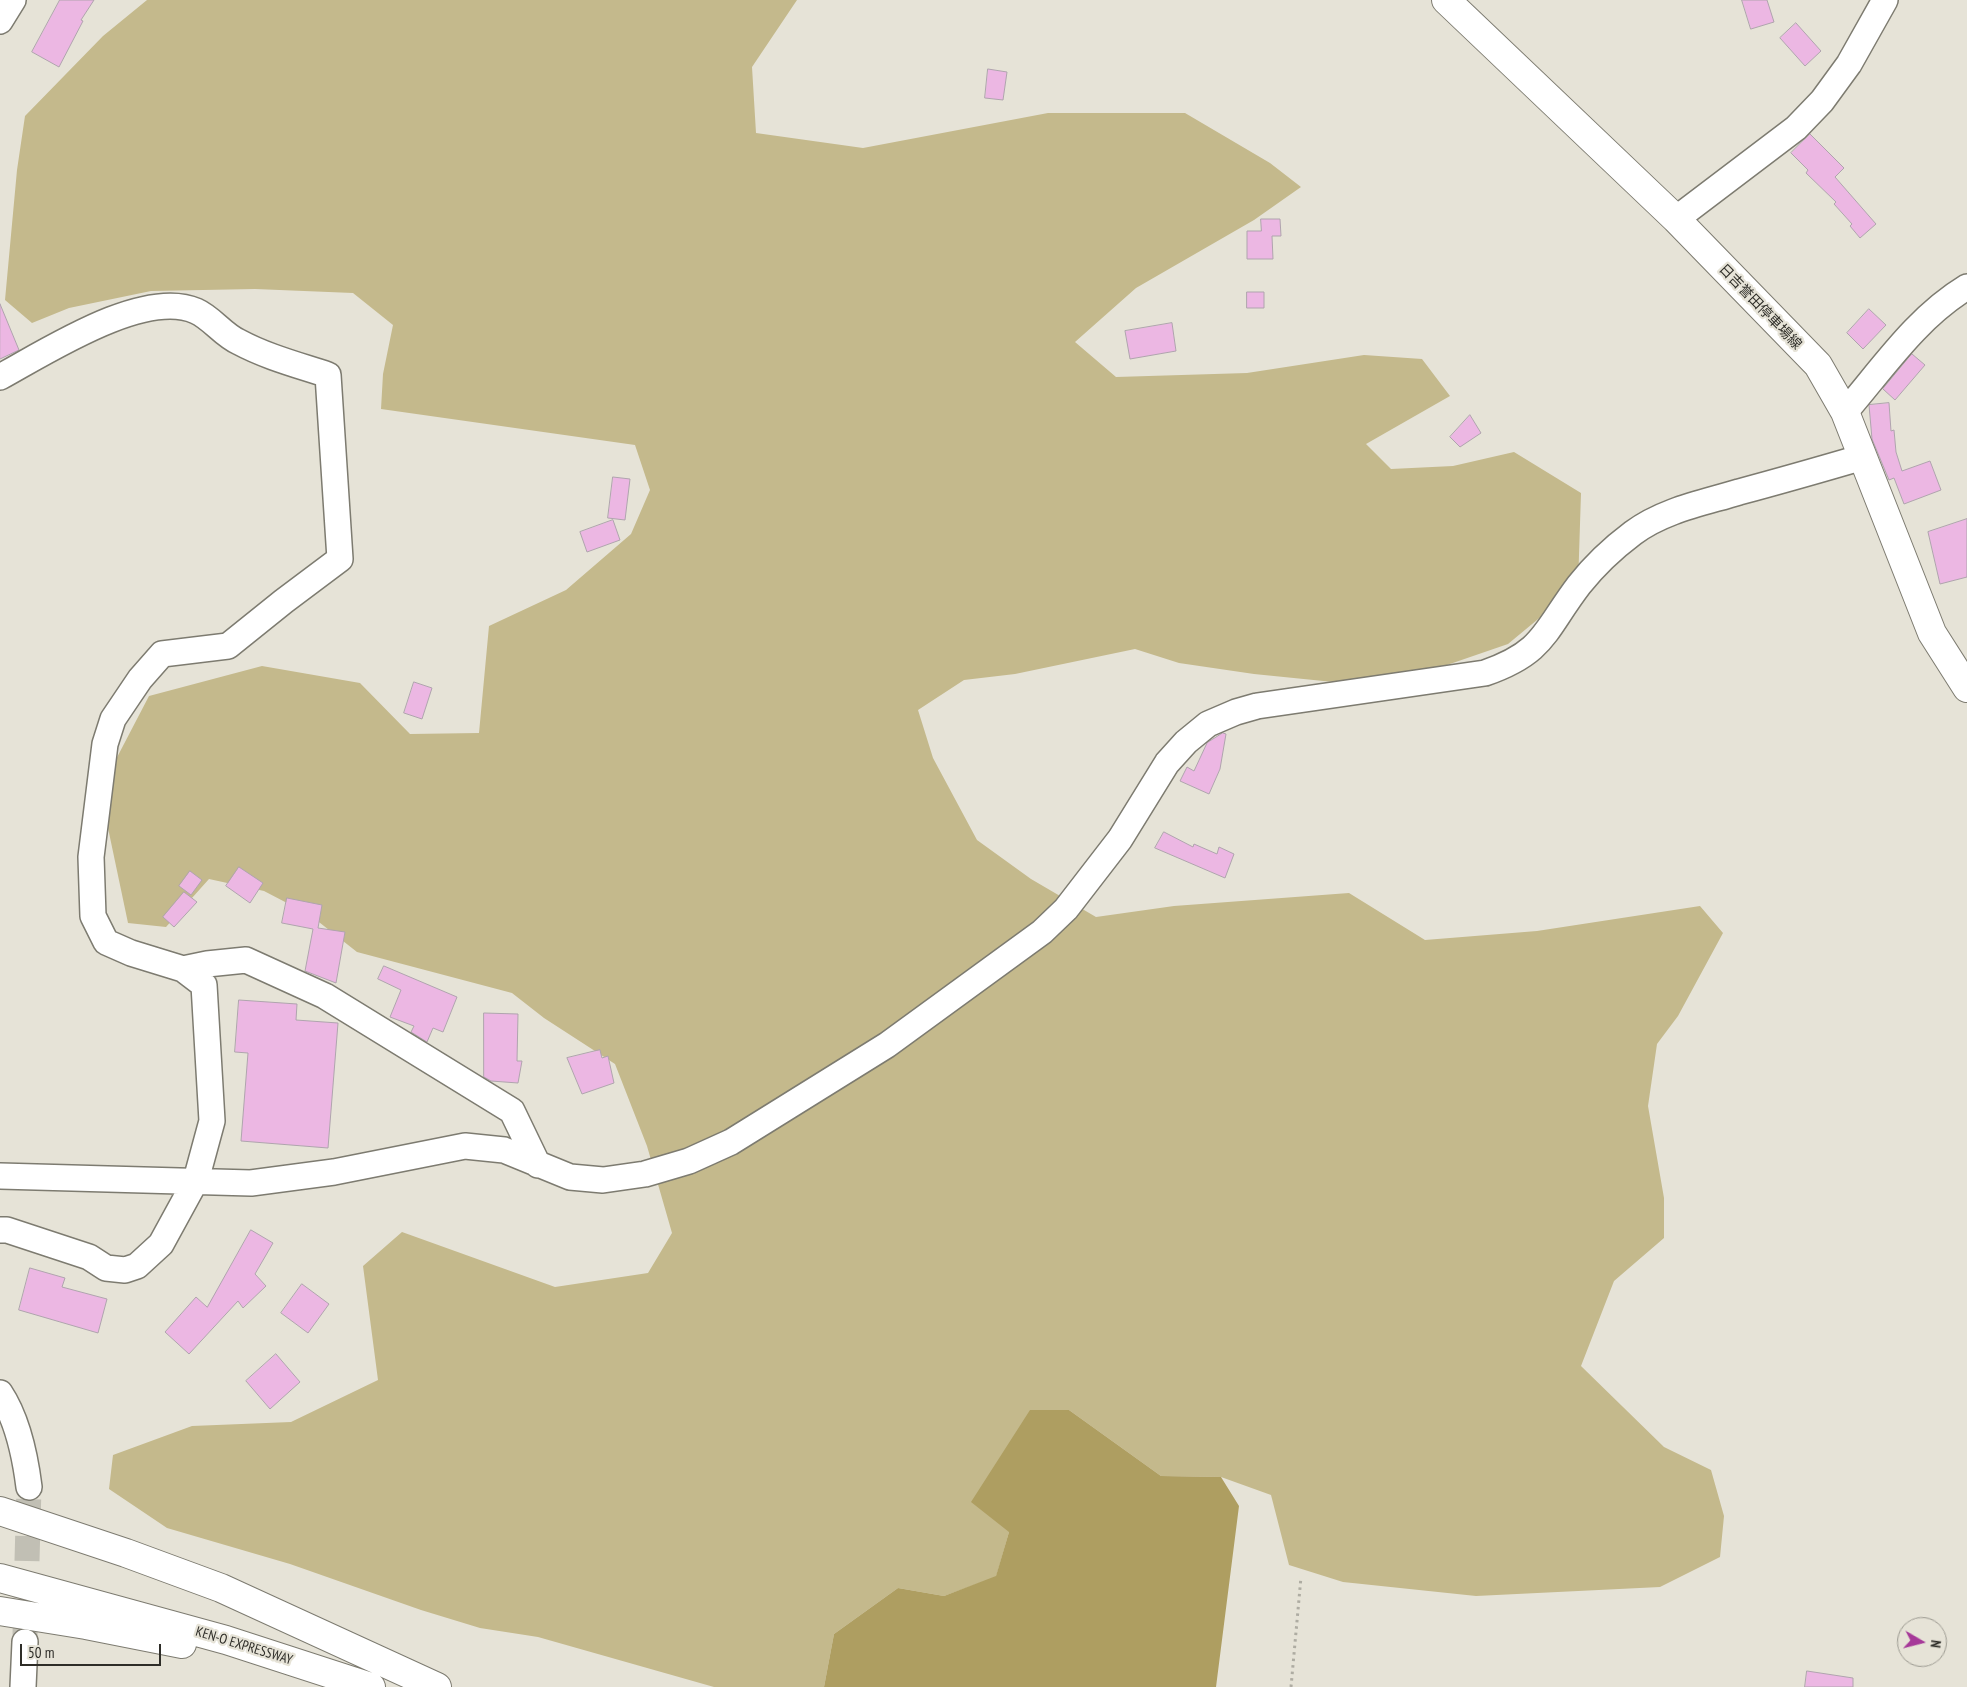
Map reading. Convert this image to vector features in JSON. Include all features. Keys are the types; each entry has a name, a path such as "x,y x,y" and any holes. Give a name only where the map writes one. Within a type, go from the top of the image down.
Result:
{"main road":[{"name":"日吉誉田停車場線","path":"1446,0 1676,219 1818,365 1845,412 1932,633 1967,688"},
{"path":"0,1511 126,1553 221,1588 437,1687"},
{"name":"KEN-O EXPRESSWAY","path":"0,1578 217,1637 370,1687"},
{"path":"0,1611 86,1625 342,1677"}],"street":[{"path":"0,21 12,0"},
{"path":"1676,219 1796,128 1822,102 1849,64 1885,0"},
{"path":"1845,412 1925,317 1944,301 1967,287"},
{"path":"0,378 71,339 120,315 174,304 197,311 237,342 271,356 328,374 340,559 228,646 162,654 140,679 113,720 105,744 91,857 93,916 106,942 131,954 183,969 204,985 212,1122 196,1180 161,1244 137,1266 125,1270 106,1268 89,1257 7,1230 0,1230"},
{"path":"0,1176 196,1180 251,1184 294,1179 465,1146 504,1150 570,1177 603,1180 645,1174 689,1161 731,1142 887,1045 1042,932 1066,909 1120,839 1167,763 1186,742 1208,724 1236,712 1257,706 1485,673 1507,665 1526,655 1541,640 1578,586 1600,561 1634,532 1665,514 1863,457"},
{"path":"183,969 207,964 246,960 325,996 512,1111 538,1165"},
{"path":"0,1393 17,1431 25,1457 29,1487"},
{"path":"15,1680 25,1642"}],"path":[{"path":"1291,1687 1301,1577"}],"shaded area":[{"path":"147,0 797,0 752,67 756,133 863,148 1048,113 1185,113 1270,163 1301,187 1254,220 1136,288 1075,342 1116,377 1247,373 1364,355 1422,359 1450,396 1366,444 1391,469 1453,466 1514,452 1581,493 1578,586 1508,644 1383,687 1254,674 1179,663 1135,649 1015,674 964,680 918,710 933,758 977,840 1031,879 1096,917 1174,906 1349,893 1425,940 1537,931 1700,906 1723,933 1678,1016 1657,1044 1648,1106 1664,1198 1664,1238 1614,1281 1581,1366 1664,1447 1711,1470 1724,1516 1720,1557 1660,1587 1476,1596 1343,1582 1289,1565 1271,1495 1221,1477 1161,1476 1069,1410 1009,1532 996,1577 944,1596 898,1588 834,1634 824,1687 714,1687 538,1637 480,1628 421,1610 290,1564 167,1528 109,1489 113,1455 192,1426 291,1422 378,1380 363,1266 402,1232 555,1287 648,1273 672,1233 647,1146 615,1064 544,1018 512,993 357,952 310,915 264,891 209,879 166,927 128,923 100,790 149,696 262,666 360,683 410,734 479,733 489,626 566,590 631,534 650,490 635,445 381,409 383,374 393,325 353,293 255,289 151,291 69,308 32,323 5,300 17,170 25,116 103,36"},
{"path":"1030,1410 1069,1410 1161,1476 1221,1477 1239,1506 1216,1687 824,1687 834,1634 898,1588 944,1596 996,1576 1009,1532 971,1502"}],"building":[{"path":"60,0 94,0 81,20 83,21 59,67 32,52"},
{"path":"1742,0 1767,0 1774,22 1751,29"},
{"path":"1796,23 1821,51 1805,66 1780,38"},
{"path":"988,69 1007,72 1003,100 985,98"},
{"path":"1810,134 1844,168 1835,177 1876,224 1860,238 1850,226 1852,224 1834,204 1836,202 1806,173 1808,170 1791,153"},
{"path":"1261,219 1280,219 1281,236 1272,236 1273,259 1247,259 1247,231 1261,231"},
{"path":"1247,292 1264,292 1264,308 1247,308"},
{"path":"0,304 19,350 0,359"},
{"path":"1869,309 1886,325 1863,349 1847,333"},
{"path":"1172,323 1176,351 1130,359 1125,331"},
{"path":"1912,354 1925,365 1895,400 1883,389"},
{"path":"1889,403 1891,431 1894,430 1896,452 1902,471 1930,461 1941,490 1904,504 1894,478 1889,480 1872,439 1869,405"},
{"path":"1470,415 1481,433 1460,447 1450,437"},
{"path":"613,477 630,479 625,520 608,518"},
{"path":"1967,519 1967,577 1940,584 1928,532"},
{"path":"613,520 620,540 587,552 580,532"},
{"path":"414,682 432,688 422,719 404,713"},
{"path":"1223,733 1226,734 1220,769 1209,794 1180,781 1187,767 1194,771 1207,743"},
{"path":"1164,832 1193,847 1194,844 1217,854 1219,847 1234,854 1225,878 1155,848"},
{"path":"239,867 263,883 250,903 226,886"},
{"path":"190,871 202,880 191,895 179,886"},
{"path":"184,892 197,902 174,927 163,917"},
{"path":"287,898 322,905 318,928 345,932 336,983 305,971 313,929 282,923"},
{"path":"384,966 457,997 443,1032 433,1028 427,1042 411,1032 414,1026 390,1017 401,990 378,979"},
{"path":"239,1000 297,1004 296,1020 338,1023 328,1148 241,1141 248,1053 235,1052"},
{"path":"484,1013 518,1014 517,1061 522,1061 518,1083 491,1081 484,1077"},
{"path":"600,1050 602,1058 608,1056 614,1083 582,1094 567,1058"},
{"path":"251,1230 273,1243 255,1274 266,1286 243,1308 238,1301 189,1354 165,1332 196,1297 207,1307"},
{"path":"30,1268 65,1278 62,1287 107,1299 98,1333 19,1310"},
{"path":"302,1284 329,1304 308,1333 281,1313"},
{"path":"276,1354 300,1382 270,1409 246,1381"},
{"path":"1807,1671 1853,1678 1853,1687 1805,1687"}],"tunnel":[{"path":"25,1635 29,1487"}]}
